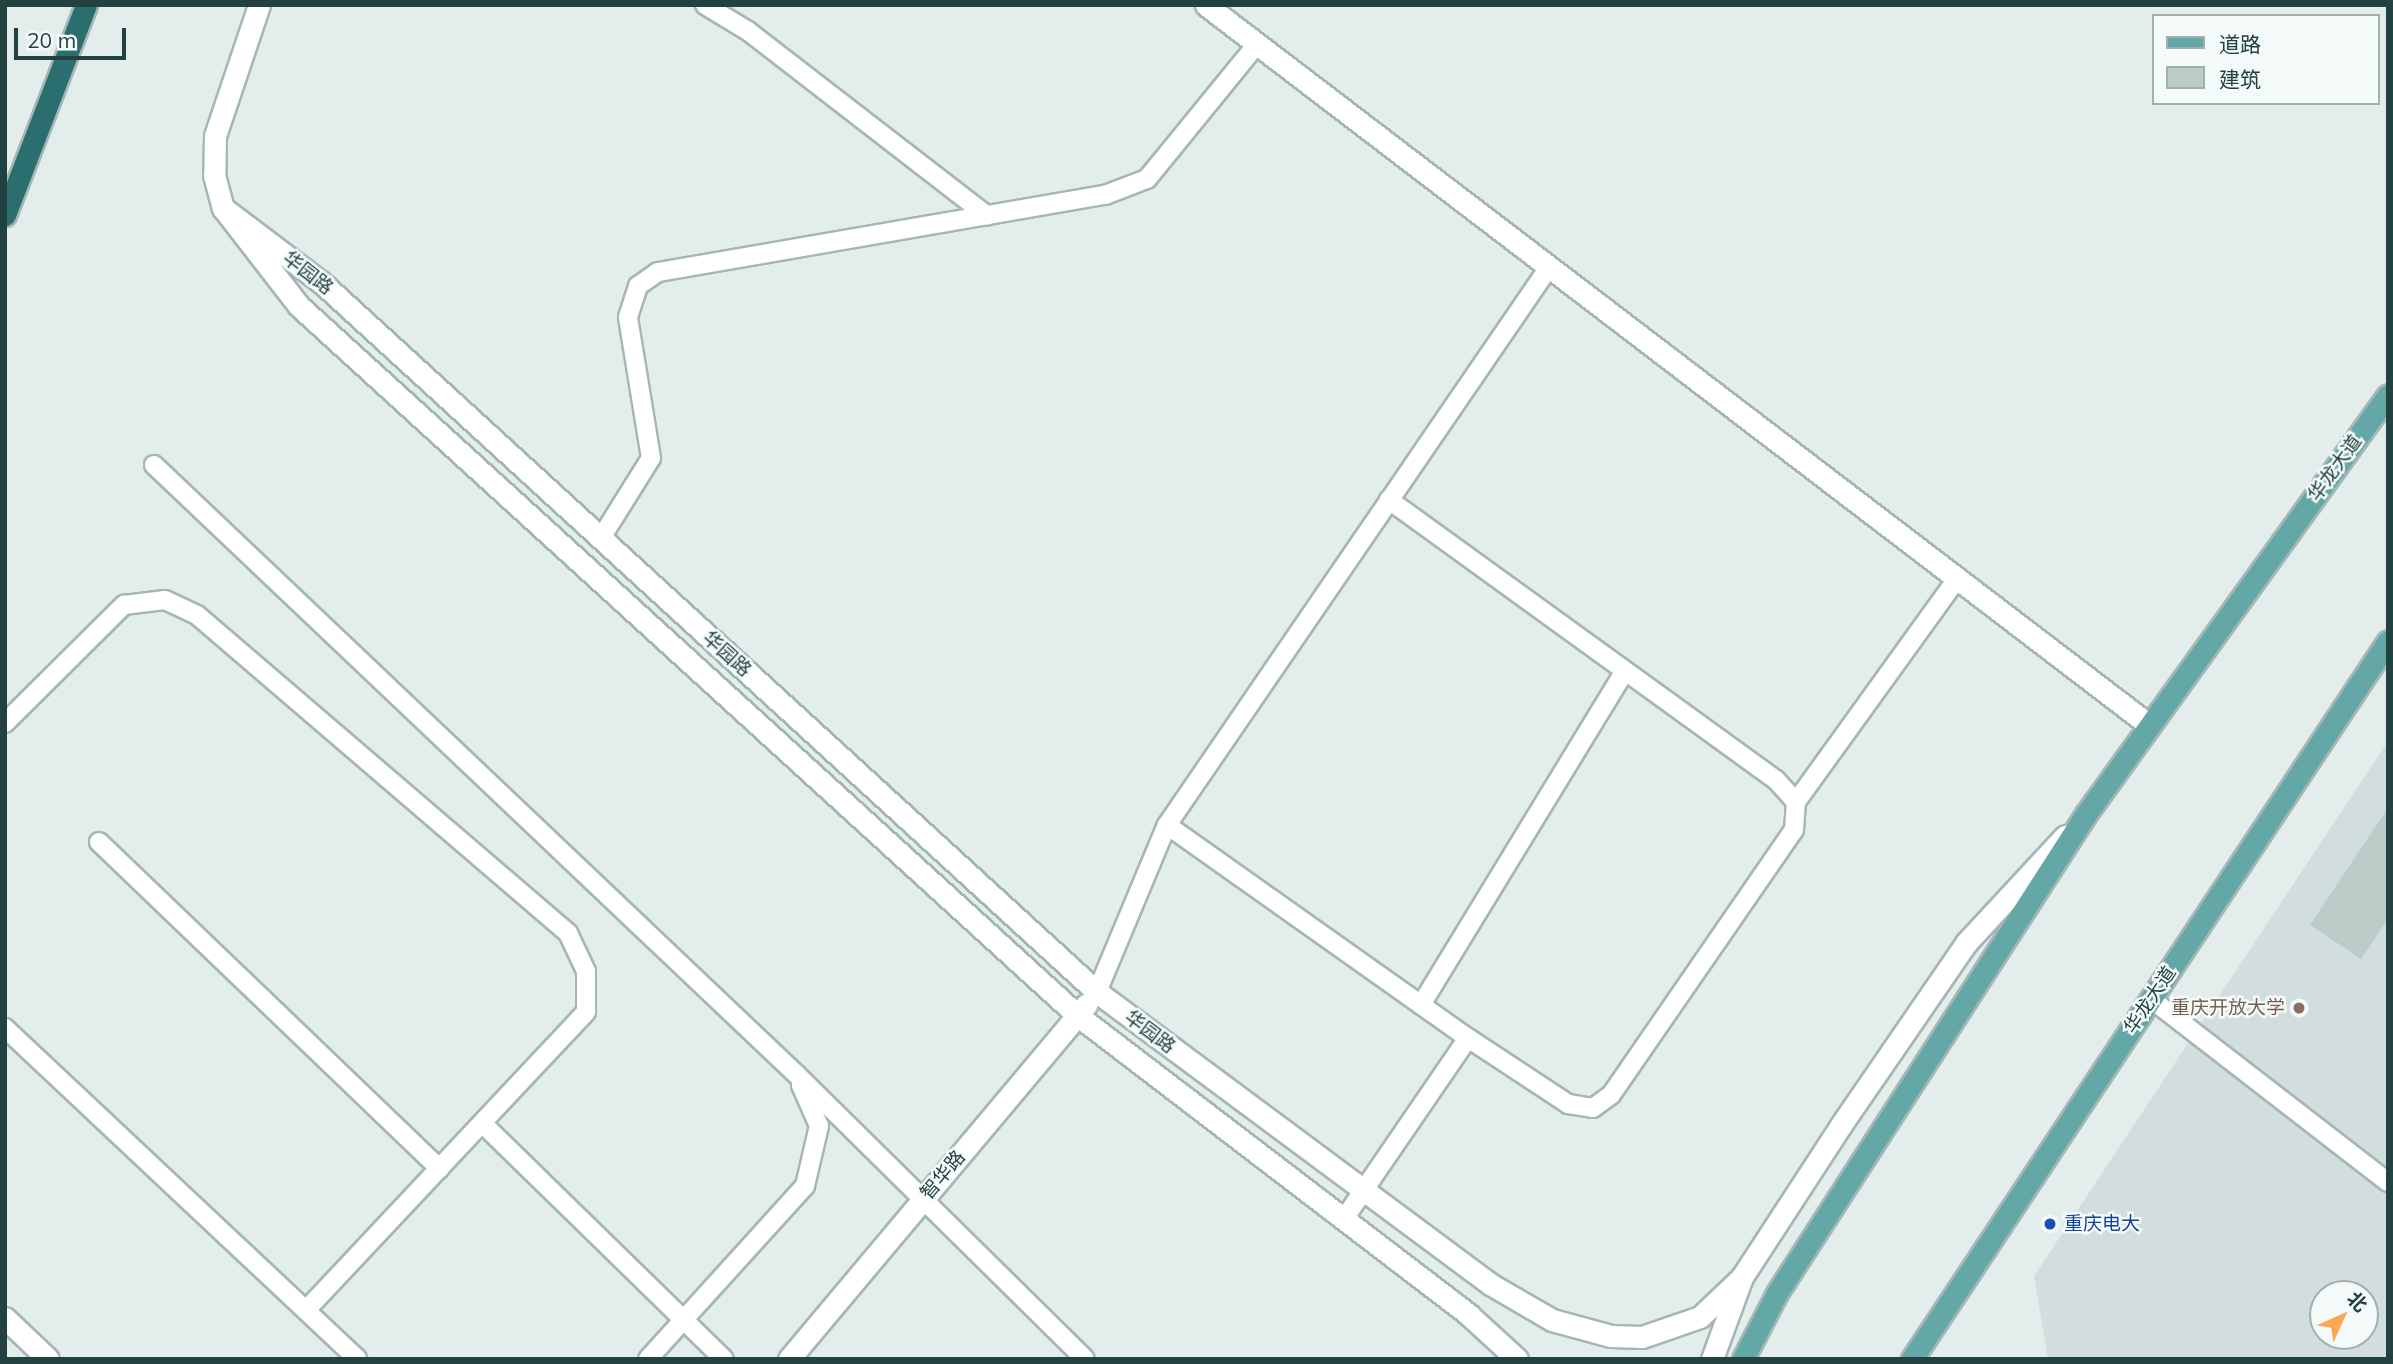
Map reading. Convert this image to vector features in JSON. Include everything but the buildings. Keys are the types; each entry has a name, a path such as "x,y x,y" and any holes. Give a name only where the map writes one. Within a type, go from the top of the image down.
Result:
{"highway":[{"path":"5,215 86,5"}],"main road":[{"name":"华龙大道","path":"1743,1359 1777,1293 2086,814 2388,396"},
{"name":"华龙大道","path":"1912,1359 2388,641"}],"street":[{"path":"223,208 214,175 215,136 259,5"},
{"path":"1206,5 1958,577 2148,725"},
{"name":"华园路","path":"223,208 321,282 1097,992 1501,1291 1583,1330 1621,1337 1667,1333 1700,1317 1742,1277"},
{"name":"华园路","path":"223,208 299,306 1077,1015 1344,1219 1517,1359"},
{"name":"华龙大道","path":"1712,1359 1742,1277 1966,943 2086,814"},
{"name":"智华路","path":"789,1359 1097,992"},
{"path":"5,1318 48,1359"}],"lane":[{"path":"705,5 987,216"},
{"path":"601,538 651,458 628,317 638,286 658,272 1105,195 1147,179 1257,44"},
{"path":"1097,992 1167,825 1549,267"},
{"path":"154,465 797,1074 920,1202 1085,1359"},
{"path":"1389,500 1624,673 1776,780 1796,802"},
{"path":"1167,825 1468,1038 1568,1104 1593,1108 1611,1096 1794,830 1796,802 1958,577"},
{"path":"5,723 124,606 165,600 208,624 569,933 586,971 586,1012 484,1125 306,1310"},
{"path":"1421,1005 1624,673"},
{"path":"99,842 440,1170"},
{"path":"2151,999 2388,1182"},
{"path":"5,1028 357,1359"},
{"path":"1344,1219 1468,1038"},
{"path":"648,1359 805,1186 819,1126 797,1074"},
{"path":"484,1125 686,1318 724,1359"}],"shaded area":[{"name":"重庆开放大学","path":"2388,741 2388,1359 2048,1359 2034,1276"}],"place":[{"name":"重庆开放大学","path":"2299,1008"},
{"name":"重庆电大","path":"2050,1224"}]}
